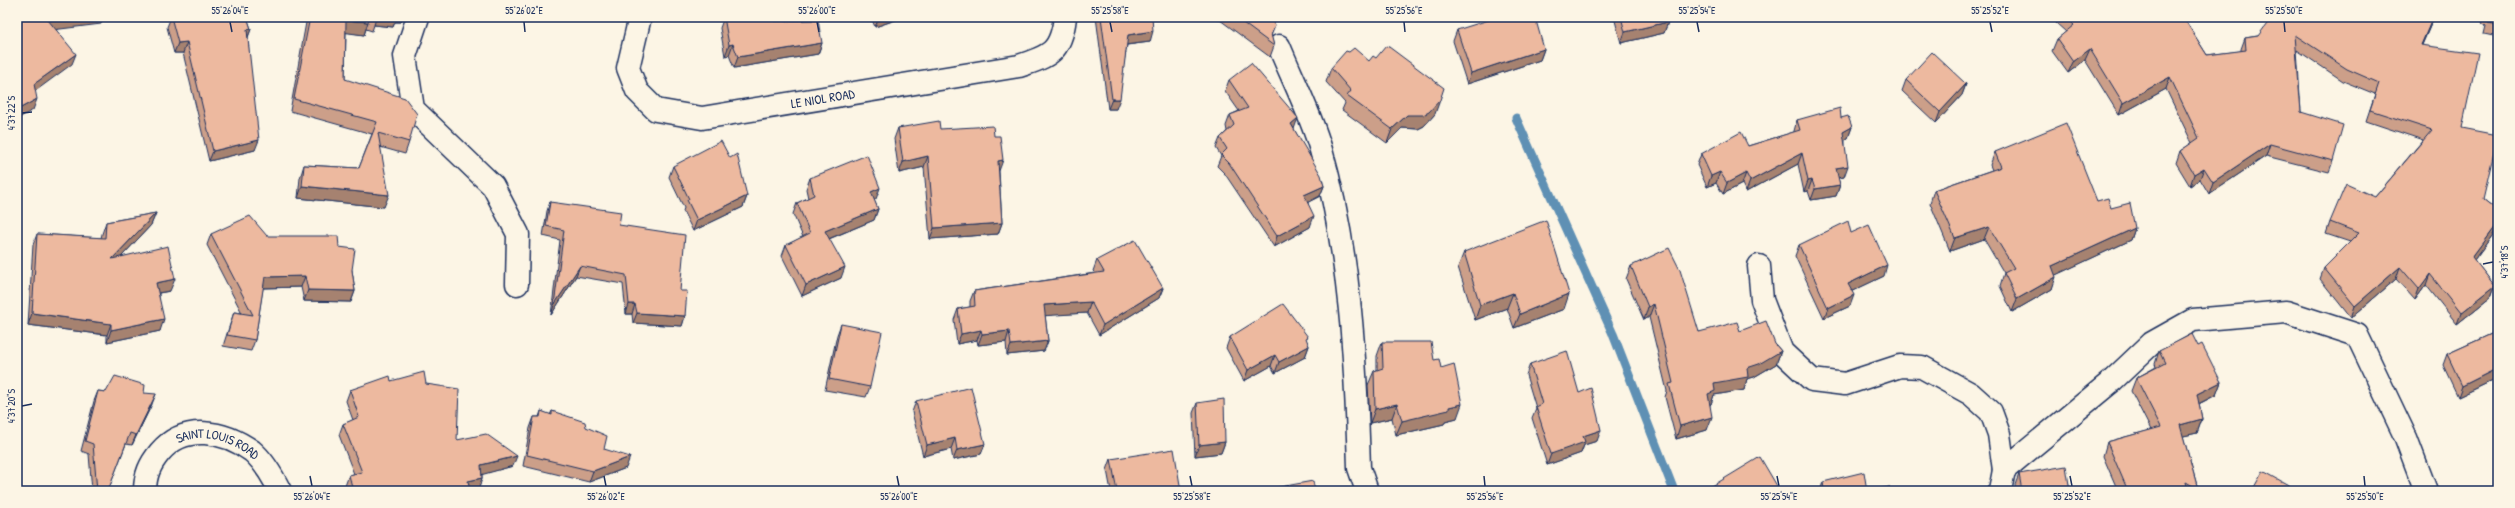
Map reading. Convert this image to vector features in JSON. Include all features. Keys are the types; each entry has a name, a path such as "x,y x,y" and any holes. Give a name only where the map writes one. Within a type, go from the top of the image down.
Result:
{"street":[{"path":"418,17 405,56 413,109 493,186 518,234 517,284"},
{"name":"LE NIOL ROAD","path":"640,17 628,68 637,91 656,110 702,118 1019,66 1048,57 1063,37 1065,17"},
{"path":"1279,46 1320,149 1337,215 1350,318 1359,468 1367,491"},
{"path":"1759,266 1762,300 1782,352 1812,380 1845,384 1900,366 1922,367 1971,394 1992,412 1999,434 2004,470 2000,491"},
{"path":"2004,470 2114,380 2152,343 2172,331 2193,320 2286,312 2357,335 2406,438 2426,491"},
{"name":"SAINT LOUIS ROAD","path":"145,491 147,474 152,462 164,448 181,436 200,432 221,435 237,442 253,452 269,471 280,491"}],"building":[{"path":"17,17 74,17 48,20 76,54 34,84 37,99 17,110"},
{"path":"171,17 247,17 251,29 247,30 259,140 213,151 187,42 178,43"},
{"path":"310,17 369,17 368,22 346,20 345,79 405,98 417,114 409,142 378,133 389,195 302,186 304,165 359,168 377,122 294,99"},
{"path":"724,17 773,17 774,21 818,20 822,43 738,57 733,44 729,45"},
{"path":"1101,17 1152,17 1153,31 1128,35 1120,99 1112,99"},
{"path":"1235,17 1270,17 1275,26 1271,34 1274,46"},
{"path":"1498,17 1535,17 1544,49 1471,73 1457,30"},
{"path":"1621,17 1668,17 1668,22 1625,32"},
{"path":"2066,17 2183,17 2207,55 2246,50 2245,38 2258,36 2272,17 2359,17 2365,20 2366,17 2433,17 2421,45 2478,53 2462,128 2498,135 2483,199 2498,211 2498,222 2472,257 2495,286 2461,313 2430,274 2419,289 2400,267 2355,306 2324,268 2359,233 2330,222 2346,184 2375,197 2432,130 2370,110 2379,83 2347,69 2295,35 2301,112 2343,125 2333,161 2270,144 2213,182 2204,168 2194,174 2180,151 2199,138 2170,77 2123,103 2090,49 2073,62 2057,39 2074,25"},
{"path":"2489,17 2498,17 2498,25 2488,23"},
{"path":"1386,46 1444,88 1440,100 1429,112 1423,115 1407,115 1392,129 1347,96 1351,91 1331,68 1346,51 1349,52 1354,48 1369,61 1373,56 1376,58"},
{"path":"1932,52 1966,84 1940,112 1906,80"},
{"path":"1251,63 1298,118 1291,124 1321,175 1324,186 1304,195 1314,216 1277,236 1229,163 1221,155 1227,149 1220,138 1234,125 1230,115 1248,108 1229,80"},
{"path":"1840,108 1841,118 1848,116 1852,127 1843,132 1848,166 1836,168 1840,185 1815,189 1812,180 1808,181 1802,153 1750,181 1746,173 1727,183 1720,172 1711,176 1701,154 1741,132 1748,146 1800,130 1797,120"},
{"path":"939,121 940,129 993,126 994,136 1000,136 1003,160 998,161 1002,223 934,228 928,156 903,162 898,128"},
{"path":"2066,123 2097,201 2108,198 2111,208 2130,203 2135,228 2052,266 2056,277 2017,299 2004,273 2014,268 1989,227 1955,238 1934,190 2001,167 1995,152"},
{"path":"721,141 730,158 737,154 747,196 697,220 687,200 689,199 673,166"},
{"path":"867,155 880,188 871,192 878,209 825,231 845,267 806,285 786,245 810,233 797,203 814,195 810,178"},
{"path":"550,202 621,212 619,225 685,235 680,291 687,291 685,316 637,313 635,304 629,304 626,275 580,266 554,305 564,230 546,226"},
{"path":"156,213 112,259 168,246 175,279 156,283 164,319 111,330 111,324 32,313 37,234 105,238 106,222"},
{"path":"250,216 267,236 338,236 339,247 355,249 352,270 355,291 308,290 305,276 265,277 255,340 227,335 234,312 253,315 211,234"},
{"path":"1546,220 1569,294 1520,314 1513,293 1480,305 1464,252"},
{"path":"1848,221 1851,233 1869,225 1887,265 1848,284 1854,295 1828,308 1799,245"},
{"path":"1135,240 1163,288 1103,325 1091,302 1044,305 1048,341 1011,345 1009,331 982,334 981,330 961,334 958,309 975,306 974,291 1104,272 1097,260"},
{"path":"1669,248 1680,270 1699,332 1737,322 1740,331 1766,321 1775,344 1781,351 1759,364 1747,368 1748,377 1714,383 1715,391 1708,394 1712,417 1680,426 1669,384 1673,383 1654,304 1648,307 1631,266"},
{"path":"1283,304 1308,337 1306,338 1309,346 1279,362 1275,355 1248,370 1230,337"},
{"path":"841,324 882,332 870,387 829,379"},
{"path":"2498,331 2498,368 2462,386 2447,354"},
{"path":"2192,334 2198,346 2202,344 2221,382 2197,394 2202,419 2180,425 2198,489 2186,482 2188,491 2128,491 2107,442 2161,427 2136,378 2165,363 2159,351"},
{"path":"1382,342 1431,342 1434,360 1439,359 1441,368 1454,364 1462,404 1449,407 1449,410 1402,421 1397,404 1375,409 1374,371 1383,368"},
{"path":"1567,351 1579,393 1591,388 1601,430 1583,436 1585,442 1551,454 1536,407 1542,404 1530,364"},
{"path":"424,372 426,384 459,389 457,440 486,434 517,456 481,465 482,478 468,481 470,491 353,491 349,475 362,472 343,424 359,417 350,390 390,376 391,381"},
{"path":"115,376 145,385 144,393 156,394 136,435 130,433 108,491 97,491 93,444 85,441 98,391 106,392"},
{"path":"971,387 985,444 957,450 955,438 927,445 916,401"},
{"path":"1224,399 1225,442 1199,445 1197,403"},
{"path":"541,411 552,415 552,411 585,422 586,427 607,436 604,449 630,457 593,471 527,455 534,417 540,417"},
{"path":"1174,449 1181,491 1117,491 1111,459"},
{"path":"1760,457 1780,491 1704,491"},
{"path":"2066,466 2070,491 2022,491 2019,474"},
{"path":"2263,471 2292,487 2289,491 2252,491"},
{"path":"1864,472 1867,491 1824,491 1823,482"},
{"path":"1313,481 1315,491 1267,491 1269,489"},
{"path":"1889,487 1890,491 1870,491"}],"waterway":[{"path":"1516,118 1613,334 1674,491"}]}
